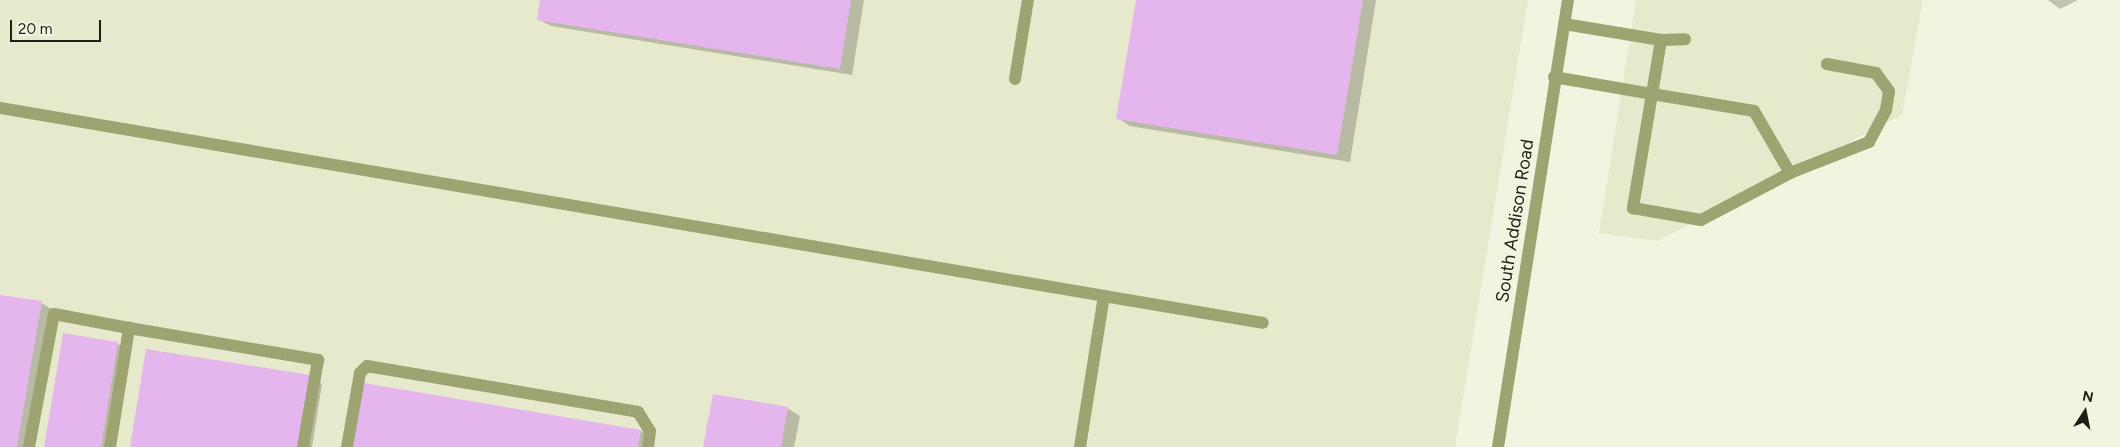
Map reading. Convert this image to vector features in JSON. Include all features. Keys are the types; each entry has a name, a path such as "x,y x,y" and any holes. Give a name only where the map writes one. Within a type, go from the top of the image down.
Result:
{"street":[{"path":"1014,79 1028,0"},
{"name":"South Addison Road","path":"1498,447 1554,77 1568,0"},
{"path":"1564,24 1661,40 1685,40"},
{"path":"1661,40 1632,208 1701,220 1790,173 1869,142 1886,110 1888,92 1876,73 1826,64"},
{"path":"1554,77 1754,111 1790,173"},
{"path":"0,108 1263,323"},
{"path":"1080,447 1104,296"},
{"path":"30,447 54,314 318,360 303,447"},
{"path":"110,447 129,328"},
{"path":"347,447 360,373 367,366 638,412 650,431 648,447"}],"shaded area":[{"path":"0,0 1528,0 1455,447 0,447"},
{"path":"1636,0 1923,0 1902,115 1657,241 1599,233"}],"building":[{"path":"540,0 851,0 840,69 537,20"},
{"path":"1136,0 1363,0 1337,155 1116,119"},
{"path":"0,295 42,301 17,447 0,447"},
{"path":"63,333 118,342 101,447 44,447"},
{"path":"146,349 310,375 298,447 130,447"},
{"path":"364,383 641,430 638,447 353,447"},
{"path":"713,394 788,407 781,447 703,447"}]}
